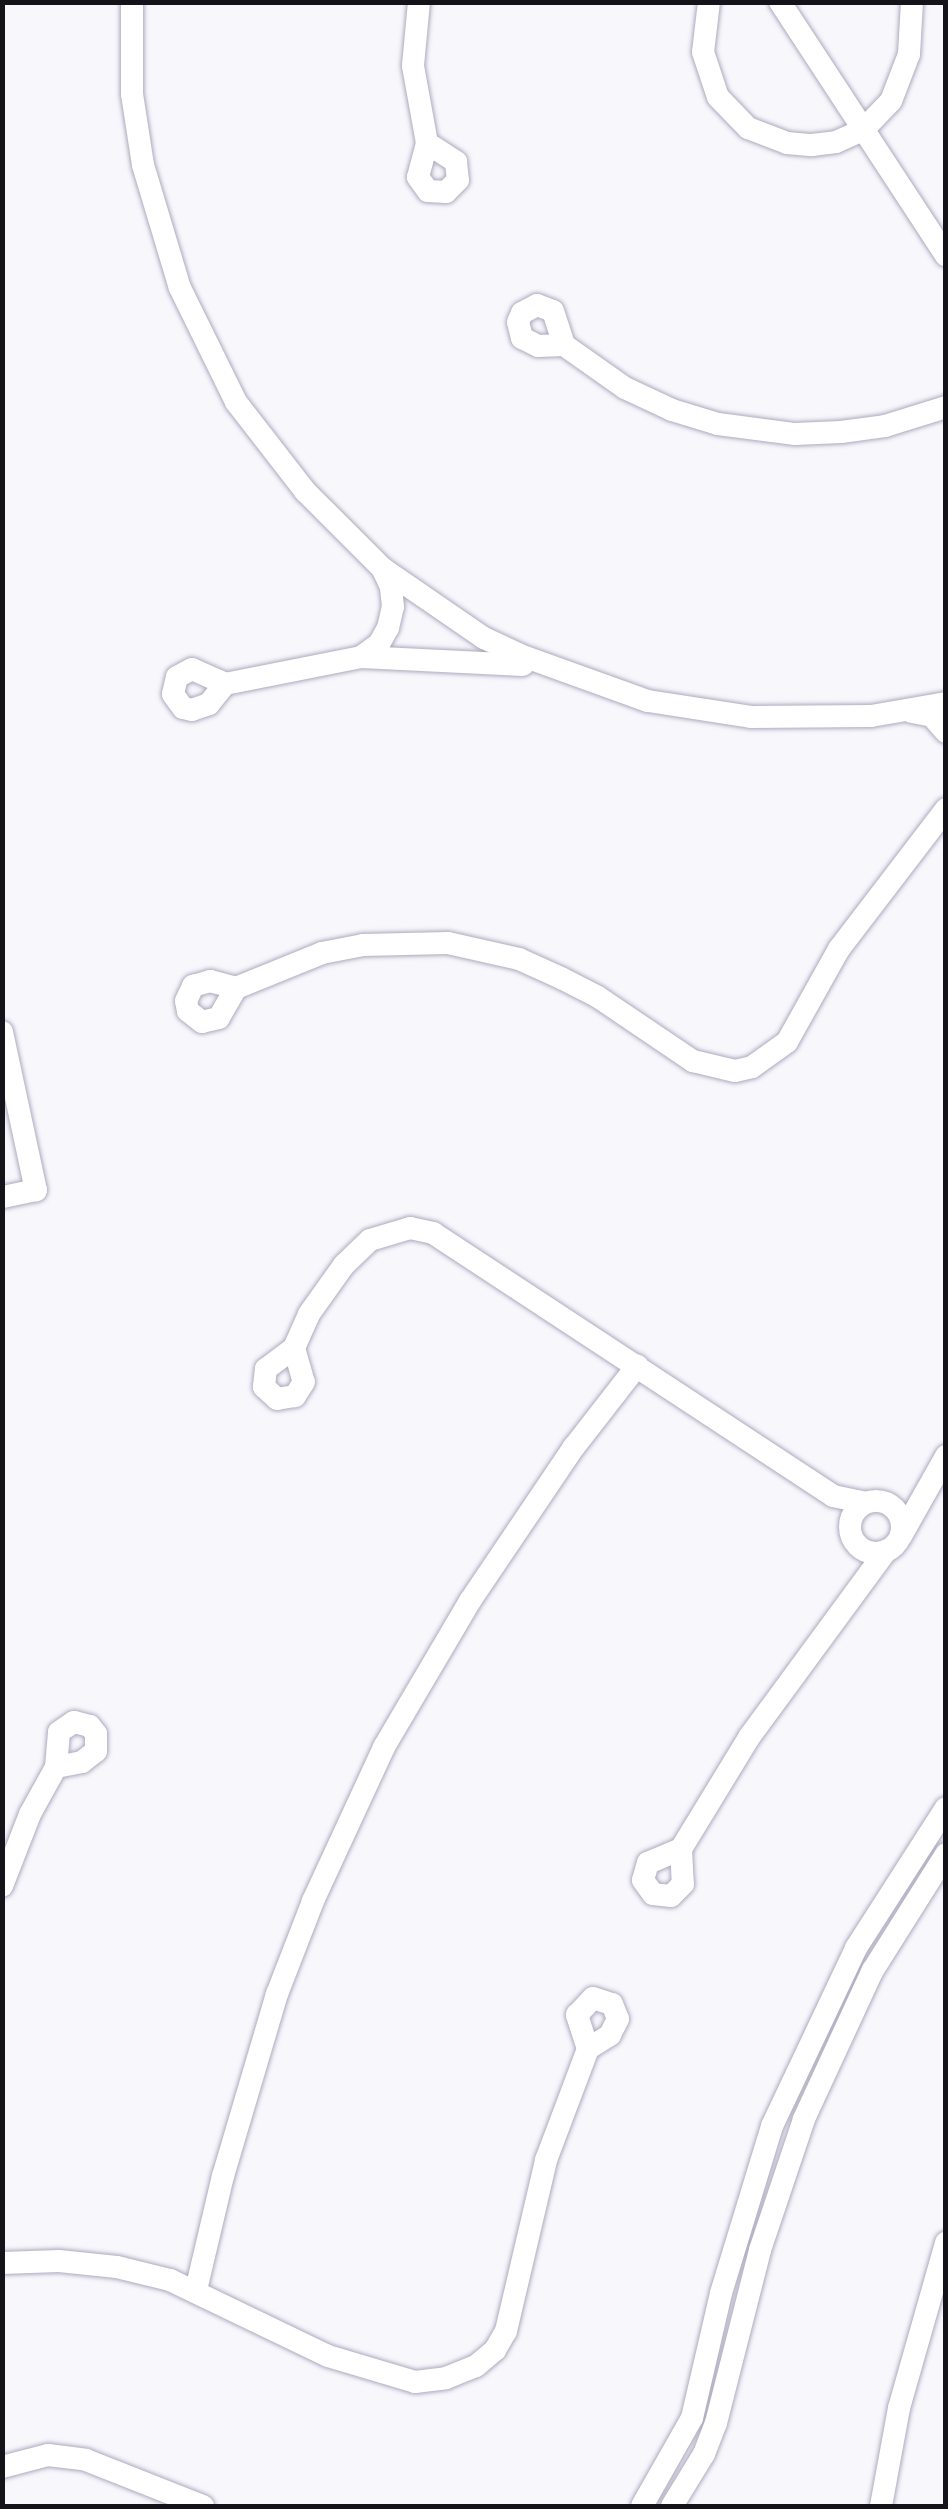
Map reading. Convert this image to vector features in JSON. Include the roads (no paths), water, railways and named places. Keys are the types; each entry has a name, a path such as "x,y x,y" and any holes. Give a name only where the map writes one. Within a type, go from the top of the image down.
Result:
{"street":[{"path":"132,2 132,94 140,147 157,220 180,288 236,402 305,491 382,568 484,638 556,670 648,700 751,717 871,716 946,702"},
{"path":"419,2 414,66 427,142"},
{"path":"709,2 703,26 708,74 718,97 739,121 768,136 800,144 836,142 864,130 877,119 902,78 912,2"},
{"path":"780,2 946,256"},
{"path":"564,346 625,388 672,410 718,424 795,434 841,432 885,426 946,407"},
{"path":"361,657 379,644 388,628 391,586 382,568"},
{"path":"225,684 361,657 470,660 556,670"},
{"path":"908,711 932,716 946,732"},
{"path":"236,988 322,953 363,946 448,943 519,959 548,972 598,997 693,1060 735,1071 752,1068 788,1042 839,949 946,808"},
{"path":"2,1032 36,1190 2,1197"},
{"path":"294,1348 309,1314 344,1265 370,1240 410,1228 434,1233 863,1515 902,1520 893,1544"},
{"path":"196,2290 277,1994 313,1901 384,1748 470,1601 574,1447 638,1366"},
{"path":"863,1515 940,1466"},
{"path":"681,1849 750,1736 863,1577 893,1544 940,1466"},
{"path":"863,1515 862,1550 893,1544"},
{"path":"863,1515 863,1577"},
{"path":"2,1886 30,1814 56,1767"},
{"path":"642,2506 674,2458 692,2418 737,2233 778,2111 856,1948 946,1808"},
{"path":"672,2506 704,2454 716,2423 760,2250 804,2118 874,1970 946,1854"},
{"path":"2,2263 59,2260 117,2266 196,2290 328,2356 377,2374 415,2382 446,2378 476,2366 495,2350 506,2331 546,2160 588,2049"},
{"path":"881,2506 899,2408 946,2242"},
{"path":"2,2467 48,2455 86,2460 202,2506"}]}
